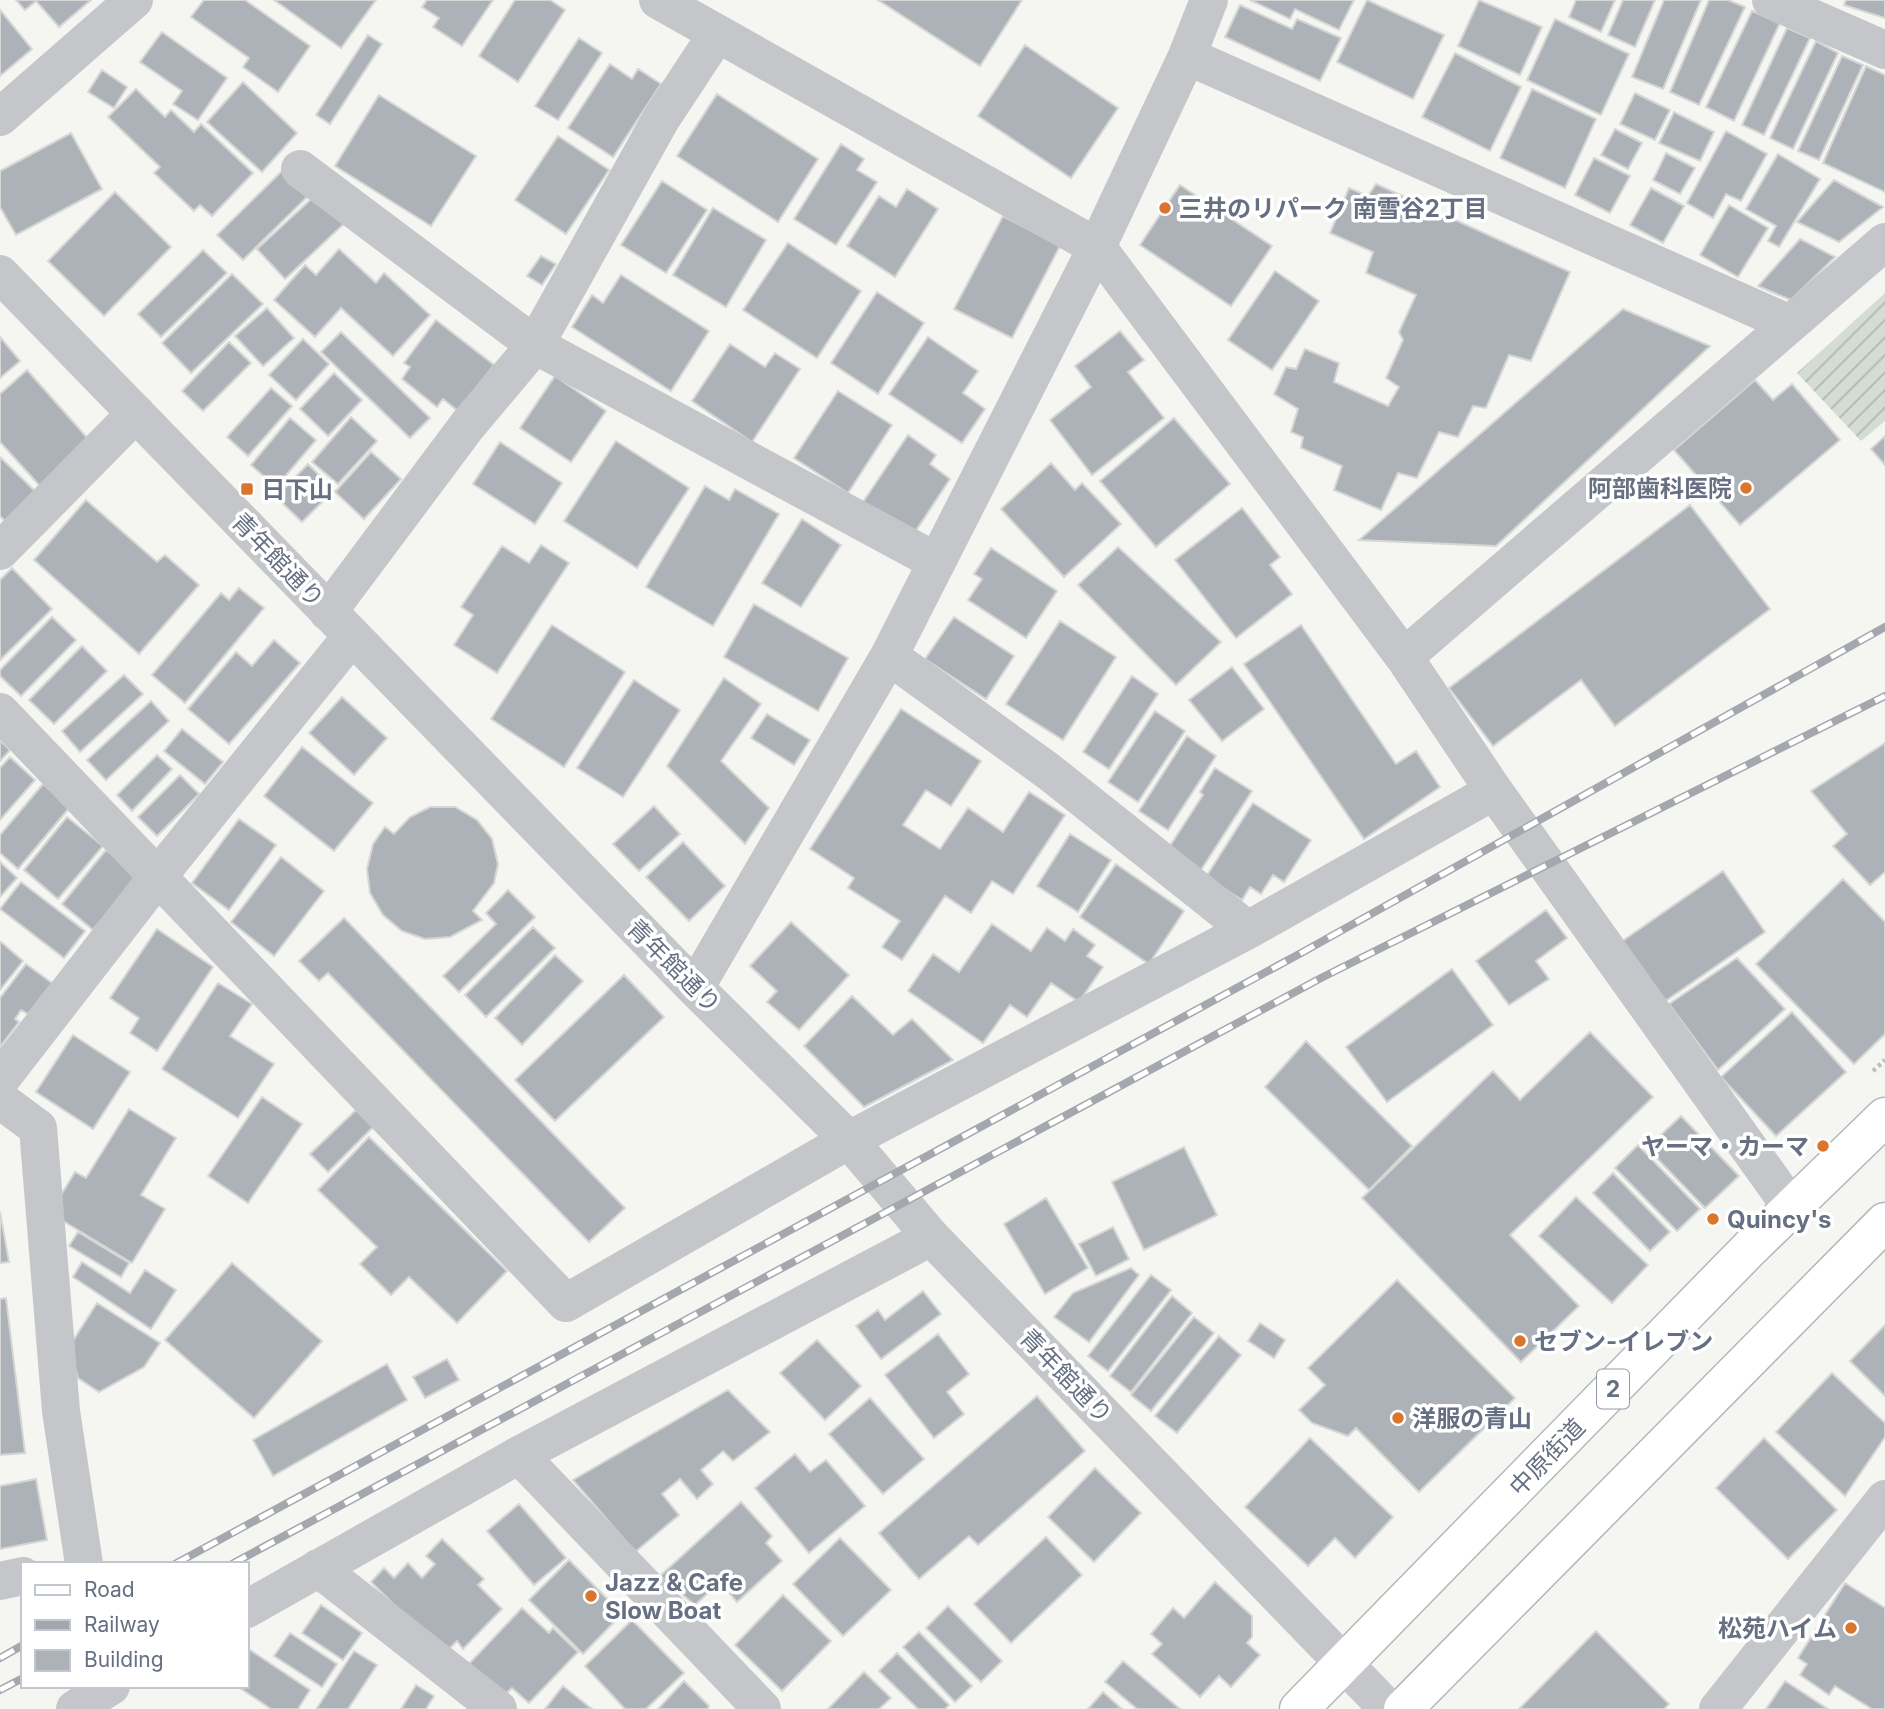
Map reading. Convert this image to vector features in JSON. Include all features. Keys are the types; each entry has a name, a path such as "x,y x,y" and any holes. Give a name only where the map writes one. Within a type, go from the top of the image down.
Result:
{"main road":[{"name":"中原街道","path":"1299,1709 1791,1207 1885,1117"},
{"path":"1404,1709 1885,1222"}],"street":[{"path":"0,117 134,0"},
{"path":"695,988 889,656 1097,247 1187,56 1209,0"},
{"path":"1771,0 1885,50"},
{"path":"669,3 717,34 1097,247 1404,657 1494,791 1791,1207"},
{"path":"0,1080 159,875 340,624 467,426 535,345 661,119 717,34"},
{"path":"1187,56 1790,324"},
{"path":"300,169 535,345 937,562"},
{"path":"1404,657 1885,242"},
{"name":"青年館通り","path":"0,274 695,988 849,1140 932,1237 1388,1709"},
{"path":"0,551 136,414"},
{"path":"889,656 1048,771 1248,930"},
{"path":"0,712 566,1303 849,1140 1248,930 1494,791"},
{"path":"0,1100 38,1128 61,1411 81,1562"},
{"path":"248,1608 519,1455 932,1237"},
{"path":"519,1455 762,1709"},
{"path":"1718,1709 1885,1499"},
{"path":"318,1568 498,1709"},
{"path":"0,1581 21,1576"}],"shaded area":[{"path":"1885,293 1885,421 1861,441 1797,373"}],"building":[{"path":"16,0 91,0 59,27 36,1 25,10"},
{"path":"204,0 245,0 310,46 278,92 243,67 249,58 191,17"},
{"path":"274,0 376,0 341,48"},
{"path":"427,0 493,0 462,46 433,27 439,18 422,7"},
{"path":"515,0 550,0 565,10 518,82 479,56"},
{"path":"878,0 1022,0 980,66"},
{"path":"1250,0 1354,0 1339,30 1295,9 1290,19"},
{"path":"1367,0 1444,35 1413,99 1337,62"},
{"path":"1479,0 1542,27 1520,75 1458,46"},
{"path":"1576,0 1615,0 1601,32 1569,17"},
{"path":"1623,0 1655,0 1635,47 1608,35"},
{"path":"1664,0 1701,0 1663,89 1632,77"},
{"path":"1709,0 1728,0 1745,7 1699,105 1670,92"},
{"path":"1846,0 1885,0 1885,18 1844,5"},
{"path":"1240,5 1292,29 1297,19 1341,38 1320,81 1225,37"},
{"path":"0,10 32,49 0,76"},
{"path":"1752,11 1780,23 1734,121 1706,107"},
{"path":"1555,19 1629,54 1601,115 1527,80"},
{"path":"1787,28 1810,38 1764,135 1742,125"},
{"path":"162,32 227,78 198,120 173,104 182,91 140,62"},
{"path":"368,35 382,44 330,124 316,115"},
{"path":"579,38 602,53 558,120 535,106"},
{"path":"1816,41 1838,53 1793,149 1770,138"},
{"path":"1025,45 1118,108 1071,178 978,116"},
{"path":"1455,53 1521,87 1490,151 1422,117"},
{"path":"1842,56 1863,65 1819,160 1798,151"},
{"path":"610,64 632,79 638,69 661,84 613,157 568,128"},
{"path":"1866,66 1885,75 1885,192 1823,163"},
{"path":"102,70 127,87 114,108 88,92"},
{"path":"243,82 297,133 262,172 207,122"},
{"path":"136,89 165,117 171,110 194,132 201,124 253,173 212,216 200,205 194,211 154,173 160,167 108,117"},
{"path":"1532,89 1596,119 1565,188 1500,158"},
{"path":"1635,93 1670,110 1655,140 1620,124"},
{"path":"717,94 818,159 778,222 677,156"},
{"path":"379,95 476,156 431,226 335,166"},
{"path":"1674,112 1714,132 1700,161 1659,143"},
{"path":"1615,129 1642,143 1628,169 1601,155"},
{"path":"1726,131 1767,154 1741,201 1726,194 1713,218 1687,203"},
{"path":"71,133 102,189 16,235 0,207 0,171"},
{"path":"558,136 609,170 566,234 515,200"},
{"path":"841,144 864,159 857,170 877,182 836,245 794,219"},
{"path":"1666,153 1695,168 1680,194 1653,180"},
{"path":"1778,154 1820,179 1779,247 1768,241 1776,226 1746,209"},
{"path":"1594,158 1630,176 1610,213 1575,195"},
{"path":"282,171 307,197 243,260 217,235"},
{"path":"1834,180 1883,207 1839,242 1797,222"},
{"path":"662,181 707,210 666,273 621,245"},
{"path":"1376,184 1570,272 1531,361 1509,355 1486,408 1473,406 1458,437 1439,432 1417,478 1398,473 1381,510 1334,490 1342,466 1301,448 1303,437 1291,432 1298,409 1274,394 1286,367 1296,369 1305,349 1339,363 1334,382 1388,406 1399,387 1386,378 1403,340 1399,332 1416,295 1366,273 1373,252 1330,233 1349,188 1368,196"},
{"path":"1180,185 1272,246 1231,306 1140,245"},
{"path":"1651,188 1684,206 1663,243 1630,225"},
{"path":"907,189 938,209 895,277 847,246 879,196 896,207"},
{"path":"115,192 171,247 104,316 48,261"},
{"path":"319,192 347,221 285,279 257,249"},
{"path":"1729,205 1768,228 1738,277 1700,255"},
{"path":"713,208 766,240 726,307 673,275"},
{"path":"1003,216 1060,246 1012,338 954,309"},
{"path":"1800,239 1835,257 1791,300 1758,286"},
{"path":"788,243 861,291 817,358 743,310"},
{"path":"339,249 376,283 384,273 430,315 393,356 341,308 315,337 274,300 305,265 316,275"},
{"path":"203,250 227,273 161,337 138,314"},
{"path":"541,256 556,264 542,285 527,276"},
{"path":"1275,271 1319,301 1272,370 1228,340"},
{"path":"232,274 263,304 191,373 162,343"},
{"path":"621,275 709,331 671,391 572,327 592,295 603,303"},
{"path":"877,292 924,323 878,394 831,363"},
{"path":"267,308 294,338 263,366 235,336"},
{"path":"1623,309 1710,346 1496,546 1359,540"},
{"path":"436,320 494,365 458,411 443,399 437,407 402,379 410,367 404,363"},
{"path":"1120,331 1144,360 1128,372 1164,418 1092,475 1050,420 1091,387 1075,366"},
{"path":"341,332 430,418 410,438 321,352"},
{"path":"0,337 20,361 0,378"},
{"path":"928,337 978,371 963,393 985,409 962,443 889,394"},
{"path":"303,339 329,364 296,400 269,375"},
{"path":"229,342 251,363 203,411 182,391"},
{"path":"730,344 765,367 775,353 800,369 752,442 692,401"},
{"path":"27,370 90,441 40,486 0,442 0,394"},
{"path":"334,373 362,400 328,436 300,409"},
{"path":"555,376 606,411 571,462 520,428"},
{"name":"阿部歯科医院","path":"1755,380 1773,400 1792,384 1840,440 1740,525 1674,450"},
{"path":"271,388 292,406 248,456 227,437"},
{"path":"838,391 892,425 848,493 794,458"},
{"path":"351,417 377,441 338,484 312,462"},
{"path":"290,418 316,440 276,487 251,465"},
{"path":"1174,418 1230,484 1156,547 1100,481"},
{"path":"908,435 936,455 930,464 950,479 913,535 863,502"},
{"path":"1885,436 1885,465 1871,449"},
{"path":"616,441 689,488 637,568 564,521"},
{"path":"500,442 562,483 535,524 473,484"},
{"path":"371,452 401,479 364,519 335,492"},
{"path":"0,457 36,492 6,522 0,516"},
{"path":"1051,463 1075,490 1082,483 1121,524 1064,577 1001,509"},
{"path":"308,464 334,490 302,522 276,497"},
{"path":"705,486 729,500 735,489 779,514 713,626 646,587"},
{"path":"86,500 157,562 165,555 199,585 139,654 34,560"},
{"path":"1690,505 1770,609 1615,726 1581,680 1493,746 1449,688"},
{"path":"1242,508 1280,557 1270,565 1292,594 1236,638 1175,560"},
{"path":"802,519 841,545 801,607 762,583"},
{"path":"541,545 569,563 497,673 454,645 473,615 461,607 502,546 529,563"},
{"path":"1118,547 1221,642 1176,685 1078,585"},
{"path":"991,548 1057,591 1026,638 968,600 982,579 974,574"},
{"path":"12,568 52,609 0,660 0,580"},
{"path":"239,588 264,608 185,703 152,675 221,593 229,600"},
{"path":"754,604 848,658 818,711 724,657"},
{"path":"52,617 76,640 21,696 0,676 0,670"},
{"path":"954,617 1014,656 986,699 925,659"},
{"path":"1060,621 1116,657 1063,740 1006,704"},
{"path":"552,625 625,672 564,767 491,719"},
{"path":"1301,625 1396,764 1416,751 1440,787 1364,839 1244,664"},
{"path":"274,640 300,663 229,744 188,709 236,652 252,666"},
{"path":"82,646 107,671 54,724 29,700"},
{"path":"1232,667 1264,709 1222,741 1189,700"},
{"path":"124,675 143,694 80,752 62,731"},
{"path":"1132,676 1158,694 1109,769 1083,752"},
{"path":"724,678 761,704 721,761 769,808 745,844 667,766"},
{"path":"634,680 680,710 623,797 577,768"},
{"path":"342,697 387,738 354,775 309,733"},
{"path":"151,701 169,721 106,780 87,760"},
{"path":"901,709 981,761 951,806 926,790 903,825 940,849 968,808 1003,832 1029,792 1065,815 1013,894 992,881 971,913 945,896 902,960 882,947 900,921 848,888 854,878 810,849"},
{"path":"1155,711 1185,731 1138,802 1108,782"},
{"path":"767,714 810,740 794,765 751,738"},
{"path":"182,729 223,762 205,784 164,751"},
{"path":"1187,736 1216,756 1168,830 1139,811"},
{"path":"0,740 10,750 0,761"},
{"path":"1885,743 1885,872 1870,885 1833,846 1847,834 1811,791"},
{"path":"302,747 373,803 334,851 264,796"},
{"path":"157,755 172,769 132,811 117,795"},
{"path":"10,757 35,780 0,820 0,768"},
{"path":"1215,768 1252,791 1199,873 1166,852 1203,795 1200,792"},
{"path":"180,775 199,794 157,836 138,817"},
{"path":"43,784 70,807 18,869 0,853 0,835"},
{"path":"1253,803 1311,840 1284,882 1273,875 1261,894 1250,887 1242,900 1206,877"},
{"path":"654,806 680,834 639,871 613,844"},
{"path":"430,807 455,807 477,820 492,839 498,864 494,883 473,911 482,920 450,937 425,939 402,931 383,915 370,893 367,869 373,844 385,827 394,834 410,817"},
{"path":"67,817 103,846 58,899 24,870"},
{"path":"239,819 276,845 229,910 192,883"},
{"path":"1070,834 1111,860 1078,912 1037,886"},
{"path":"683,842 725,886 689,921 646,877"},
{"path":"106,850 138,875 93,930 62,904"},
{"path":"281,857 324,891 274,956 231,922"},
{"path":"0,862 17,878 0,897"},
{"path":"1116,864 1184,911 1149,964 1080,917"},
{"path":"1723,871 1765,932 1664,1002 1621,942"},
{"path":"1843,879 1885,922 1885,1034 1854,1064 1756,964"},
{"path":"21,882 85,931 64,958 0,909"},
{"path":"508,890 535,917 459,992 443,976 496,924 486,913"},
{"path":"1546,910 1567,938 1536,961 1549,979 1509,1005 1476,961"},
{"path":"344,918 625,1208 589,1242 328,973 319,981 299,961"},
{"path":"791,922 849,975 799,1030 767,1002 777,991 750,966"},
{"path":"992,924 1031,951 1047,928 1065,941 1073,929 1095,945 1087,956 1103,967 1079,1002 1051,983 1027,1017 1010,1005 983,1043 908,991 933,954 959,972"},
{"path":"533,927 555,948 486,1017 465,995"},
{"path":"157,929 213,967 157,1051 130,1033 139,1018 110,998"},
{"path":"0,943 23,961 0,990"},
{"path":"555,955 583,981 522,1045 495,1018"},
{"path":"1737,958 1785,1009 1718,1070 1669,1004"},
{"path":"26,964 52,983 28,1014 21,1010 15,1019 19,1022 0,1047 0,998"},
{"path":"1452,969 1493,1025 1387,1102 1346,1047"},
{"path":"624,975 664,1017 555,1121 515,1080"},
{"path":"218,983 252,1004 230,1036 274,1064 238,1118 162,1069"},
{"path":"852,996 893,1035 912,1019 953,1060 864,1107 804,1046"},
{"path":"1792,1012 1846,1072 1776,1136 1721,1077"},
{"path":"1590,1032 1653,1097 1510,1235 1579,1306 1521,1362 1362,1198 1493,1071 1520,1100"},
{"path":"73,1035 130,1072 93,1129 36,1092"},
{"path":"1306,1041 1412,1146 1369,1190 1265,1087"},
{"path":"262,1097 302,1124 248,1203 208,1176"},
{"path":"129,1109 176,1138 141,1195 165,1209 132,1263 50,1213 75,1172 86,1178"},
{"path":"356,1110 373,1127 328,1172 310,1154"},
{"path":"1681,1116 1739,1176 1705,1208 1647,1148"},
{"path":"369,1137 507,1271 457,1323 409,1277 391,1295 360,1264 377,1247 318,1190"},
{"path":"1638,1145 1700,1209 1677,1231 1615,1168"},
{"path":"1184,1147 1217,1215 1144,1250 1112,1182"},
{"path":"1613,1173 1670,1232 1650,1251 1593,1193"},
{"path":"1576,1197 1648,1265 1612,1303 1539,1236"},
{"path":"1046,1198 1088,1268 1045,1294 1004,1224"},
{"path":"0,1212 9,1262 0,1263"},
{"path":"1113,1227 1129,1259 1096,1276 1079,1244"},
{"path":"78,1232 129,1263 121,1277 69,1246"},
{"path":"82,1262 130,1293 145,1270 176,1290 151,1329 73,1277"},
{"path":"232,1263 322,1341 254,1418 165,1340"},
{"path":"1131,1268 1139,1275 1089,1342 1054,1317 1073,1293"},
{"path":"1151,1275 1171,1290 1108,1371 1088,1356"},
{"path":"1397,1280 1515,1398 1419,1492 1356,1428 1348,1436 1312,1423 1299,1410 1325,1385 1308,1368"},
{"path":"923,1291 941,1314 881,1359 856,1326 878,1310 885,1320"},
{"path":"1172,1296 1192,1313 1131,1392 1110,1376"},
{"path":"6,1298 25,1453 0,1455 0,1299"},
{"path":"97,1303 160,1343 144,1367 99,1392 78,1378 69,1347"},
{"path":"1194,1317 1214,1333 1151,1411 1131,1395"},
{"path":"1260,1323 1285,1340 1274,1358 1248,1341"},
{"path":"1885,1325 1885,1396 1850,1361"},
{"path":"938,1334 969,1374 947,1392 964,1414 934,1438 885,1375"},
{"path":"1219,1336 1241,1355 1177,1433 1155,1416"},
{"path":"817,1340 861,1386 825,1420 780,1373"},
{"path":"447,1359 459,1380 425,1398 413,1377"},
{"path":"387,1364 407,1400 273,1476 253,1440"},
{"path":"1832,1373 1885,1423 1885,1437 1845,1496 1776,1432"},
{"path":"728,1390 770,1432 733,1461 723,1451 701,1470 713,1484 697,1499 680,1479 662,1494 679,1515 635,1552 573,1480"},
{"path":"1037,1396 1085,1451 978,1545 969,1536 919,1579 879,1533"},
{"path":"870,1398 924,1459 883,1494 829,1434"},
{"path":"1310,1438 1393,1517 1355,1558 1335,1538 1308,1566 1245,1507"},
{"path":"1764,1438 1837,1510 1788,1559 1716,1488"},
{"path":"795,1454 810,1472 826,1460 865,1506 809,1553 755,1488"},
{"path":"1095,1468 1141,1513 1094,1562 1048,1517"},
{"path":"36,1479 47,1540 0,1549 0,1486"},
{"path":"741,1502 772,1536 766,1543 782,1561 737,1602 720,1582 695,1605 660,1576"},
{"path":"519,1504 566,1558 534,1585 487,1531"},
{"path":"1046,1537 1082,1575 1011,1643 974,1604"},
{"path":"840,1538 891,1590 843,1636 793,1584"},
{"path":"442,1539 484,1579 478,1585 502,1609 463,1649 457,1641 444,1654 371,1582 384,1568 394,1578 408,1563 422,1578 435,1564 426,1556"},
{"path":"569,1560 622,1614 583,1654 529,1600"},
{"path":"1215,1582 1252,1616 1252,1637 1247,1643 1260,1655 1231,1687 1219,1676 1200,1697 1152,1654 1162,1644 1151,1634 1173,1608 1184,1618"},
{"name":"松苑ハイム","path":"1845,1583 1885,1608 1885,1709 1872,1709 1835,1686 1829,1695 1800,1675 1807,1664 1798,1658"},
{"path":"783,1595 831,1641 782,1691 735,1645"},
{"path":"321,1605 362,1633 343,1660 302,1633"},
{"path":"948,1606 1002,1661 981,1682 926,1628"},
{"path":"522,1608 549,1633 553,1628 578,1652 529,1703 512,1688 500,1699 466,1667"},
{"path":"632,1620 684,1673 646,1709 625,1709 585,1666"},
{"path":"1596,1631 1669,1704 1664,1709 1519,1709"},
{"path":"919,1632 972,1686 955,1702 903,1647"},
{"path":"290,1633 337,1664 322,1687 274,1656"},
{"path":"248,1649 310,1690 298,1709 271,1709 240,1688 248,1688"},
{"path":"354,1651 377,1665 348,1709 317,1708"},
{"path":"897,1653 949,1705 945,1709 918,1709 879,1671"},
{"path":"1123,1661 1180,1709 1137,1709 1105,1682"},
{"path":"864,1672 891,1698 879,1709 828,1709"},
{"path":"684,1681 709,1706 707,1709 658,1709"},
{"path":"1785,1681 1828,1709 1766,1709"},
{"path":"416,1685 434,1696 426,1709 401,1709"},
{"path":"563,1686 592,1709 545,1709"},
{"path":"1103,1692 1122,1709 1088,1709"}],"railway":[{"path":"179,1562 1303,952 1885,627"},
{"path":"236,1562 1321,978 1885,696"},
{"path":"0,1658 21,1646"},
{"path":"0,1690 21,1679"}],"place":[{"name":"三井のリパーク 南雪谷2丁目","path":"1165,208"},
{"name":"阿部歯科医院","path":"1746,488"},
{"name":"日下山","path":"247,489"},
{"name":"ヤーマ・カーマ","path":"1823,1146"},
{"name":"Quincy's","path":"1713,1219"},
{"name":"セブン-イレブン","path":"1520,1341"},
{"name":"洋服の青山","path":"1398,1418"},
{"name":"Jazz & Cafe Slow Boat","path":"591,1596"},
{"name":"松苑ハイム","path":"1851,1628"}]}
